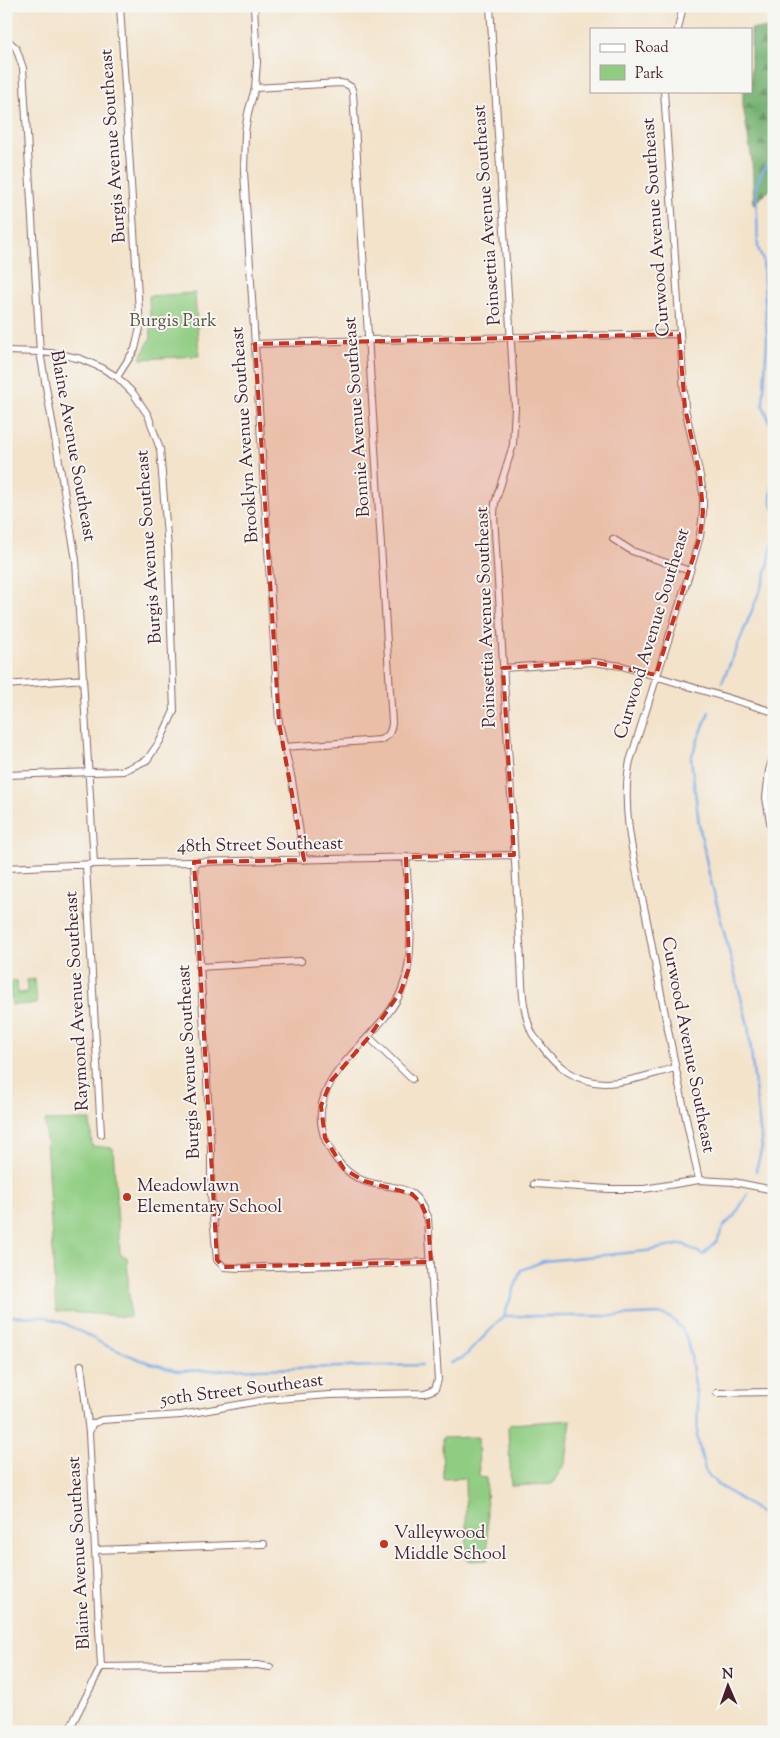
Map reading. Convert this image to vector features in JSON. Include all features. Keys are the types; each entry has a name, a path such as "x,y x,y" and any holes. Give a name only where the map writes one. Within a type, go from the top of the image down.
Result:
{"street":[{"name":"Burgis Avenue Southeast","path":"6,775 123,771 147,760 160,741 174,711 169,559 160,449 148,415 133,393 117,377 135,349 140,328 120,6"},
{"name":"Brooklyn Avenue Southeast","path":"254,6 257,62 255,88 248,113 244,149 255,344 279,723 292,780 304,860"},
{"name":"Poinsettia Avenue Southeast","path":"490,6 515,431 513,445 495,503 494,515 502,668 522,961 522,989 532,1033 549,1056 562,1069 576,1077 604,1083 619,1082 675,1068"},
{"path":"678,28 683,6"},
{"name":"Blaine Avenue Southeast","path":"6,39 16,48 24,68 40,352 76,560 94,864"},
{"name":"Bonnie Avenue Southeast","path":"255,88 340,83 351,87 354,99 391,713 391,732 387,737 380,740 284,747"},
{"name":"Curwood Avenue Southeast","path":"664,92 685,408 703,493 700,536 630,761 625,801 675,1068 699,1180"},
{"path":"255,344 679,334"},
{"path":"6,351 40,352 81,359 117,377"},
{"path":"613,539 632,551 690,571"},
{"path":"502,668 592,662 622,666 774,712"},
{"path":"6,685 84,679"},
{"path":"774,755 769,770 766,798 774,845"},
{"name":"48th Street Southeast","path":"6,868 86,866 94,864 514,855"},
{"path":"406,857 409,968 401,991 390,1010 331,1081 321,1106 321,1122 331,1152 344,1169 364,1181 396,1187 412,1194 421,1203 428,1219 431,1262"},
{"name":"Burgis Avenue Southeast","path":"194,862 211,1149 211,1195 217,1260 224,1267 240,1268 431,1262"},
{"name":"Raymond Avenue Southeast","path":"86,866 101,1134"},
{"path":"199,967 301,961"},
{"path":"369,1037 412,1079"},
{"path":"534,1184 609,1189 644,1189 699,1180 734,1182 774,1190"},
{"name":"50th Street Southeast","path":"89,1434 92,1424 102,1420 181,1415 275,1399 329,1395 425,1393 435,1389 438,1380 431,1262"},
{"name":"Blaine Avenue Southeast","path":"68,1732 101,1667 89,1434 81,1365"},
{"path":"717,1393 774,1392"},
{"path":"96,1550 264,1544"},
{"path":"101,1667 257,1665 270,1667"}],"highlighted area":[{"path":"679,334 685,408 700,476 703,512 700,536 656,675 592,662 503,668 514,855 406,857 409,968 401,991 369,1037 331,1081 321,1106 325,1138 344,1169 364,1181 412,1194 421,1203 428,1219 431,1262 224,1267 217,1260 194,862 304,860 279,723 255,344"}],"green space":[{"path":"752,29 774,29 774,186 754,204 752,161 743,106 743,92 752,92"},
{"name":"Burgis Park","path":"195,293 199,356 140,359 151,337 149,296"},
{"path":"35,979 37,1004 12,1005 10,988 6,988 6,981 17,981 18,993 27,992 27,980"},
{"path":"90,1120 92,1146 113,1148 120,1254 127,1257 130,1317 56,1311 45,1121"},
{"path":"571,1420 566,1462 552,1484 511,1486 508,1428 511,1424"},
{"path":"478,1437 479,1477 486,1478 488,1560 467,1561 465,1478 443,1479 442,1438"}],"waterway":[{"path":"774,155 762,172 756,186 758,248 763,260 767,340 763,405 774,433"},
{"path":"774,473 771,500 774,509"},
{"path":"722,682 765,578 774,538"},
{"path":"709,712 691,758 699,824 709,874 748,1025 762,1147 756,1171"},
{"path":"451,1363 464,1357 504,1316 521,1270 544,1261 646,1251 683,1244 703,1255 717,1241 724,1226 734,1216 748,1194"},
{"path":"504,1316 657,1314 665,1315 673,1320 682,1329 686,1337 691,1357 698,1408 697,1438 705,1470 723,1488 774,1521"},
{"path":"6,1316 46,1317 66,1324 107,1346 141,1360 177,1371 422,1365"}],"place":[{"name":"Meadowlawn Elementary School","path":"127,1197"},
{"name":"Valleywood Middle School","path":"384,1544"}]}
